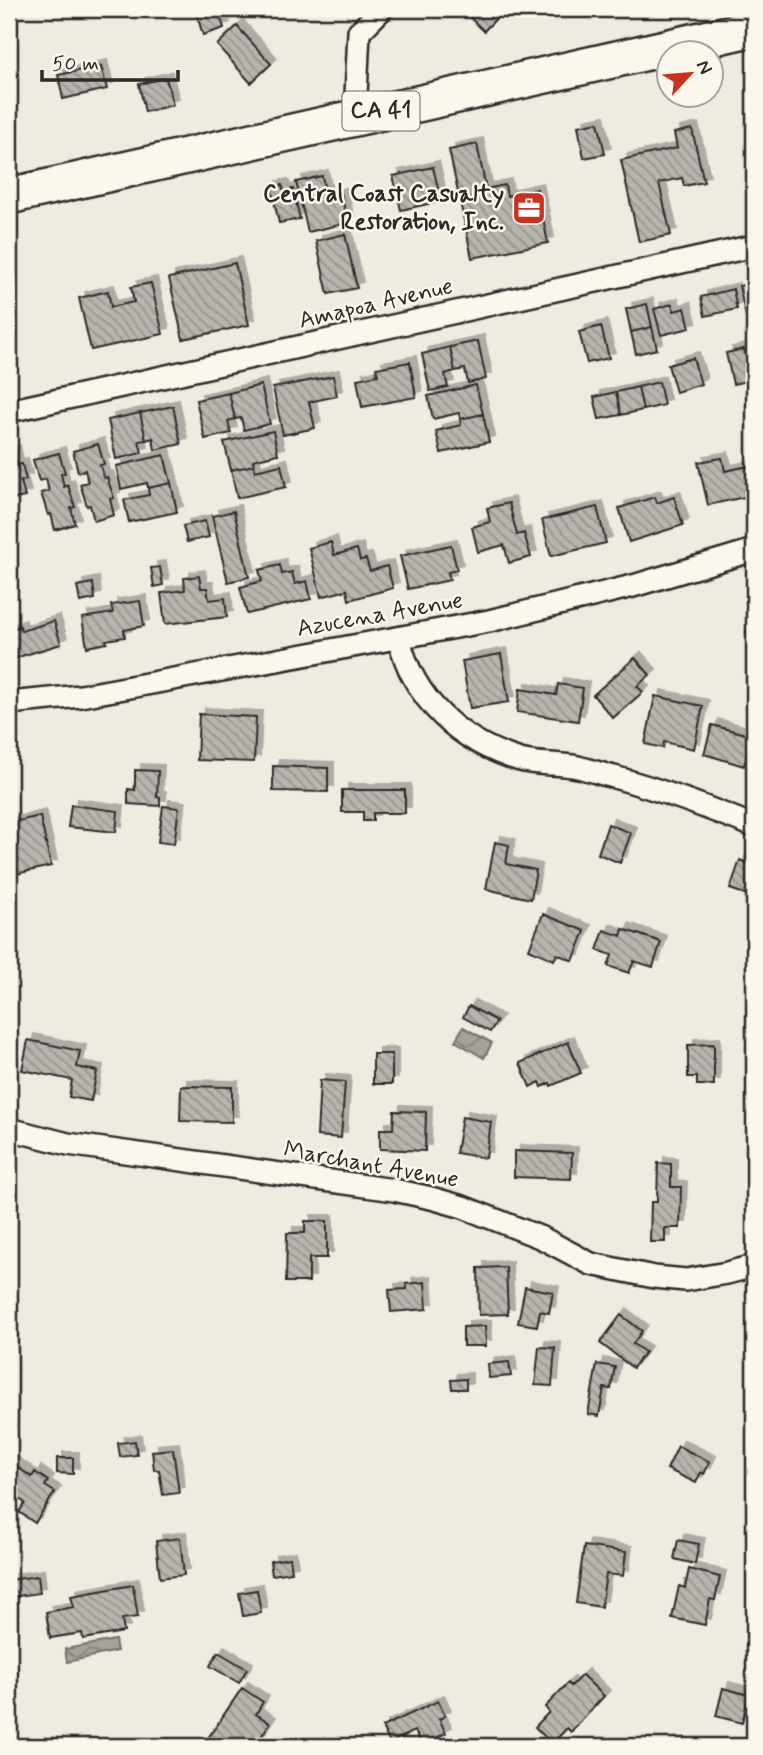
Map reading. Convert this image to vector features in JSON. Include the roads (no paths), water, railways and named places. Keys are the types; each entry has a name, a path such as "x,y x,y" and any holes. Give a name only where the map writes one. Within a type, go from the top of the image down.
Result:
{"main road":[{"name":"CA 41","path":"9,196 754,28"}],"street":[{"path":"358,117 355,95 359,32 382,9"},
{"name":"Amapoa Avenue","path":"9,411 754,246"},
{"name":"Azucena Avenue","path":"9,703 81,696 489,621 633,586 754,550"},
{"path":"400,638 410,671 430,704 448,722 469,737 521,760 577,767 628,781 685,799 754,826"},
{"name":"Marchant Avenue","path":"9,1129 68,1144 394,1190 431,1198 463,1207 542,1238 591,1264 654,1278 686,1280 754,1266"}],"water":[{"path":"463,1027 492,1043 484,1058 455,1041"},
{"path":"115,1640 117,1651 67,1662 65,1649"}],"place":[{"name":"Central Coast Casualty Restoration, Inc.","path":"529,208"}]}
